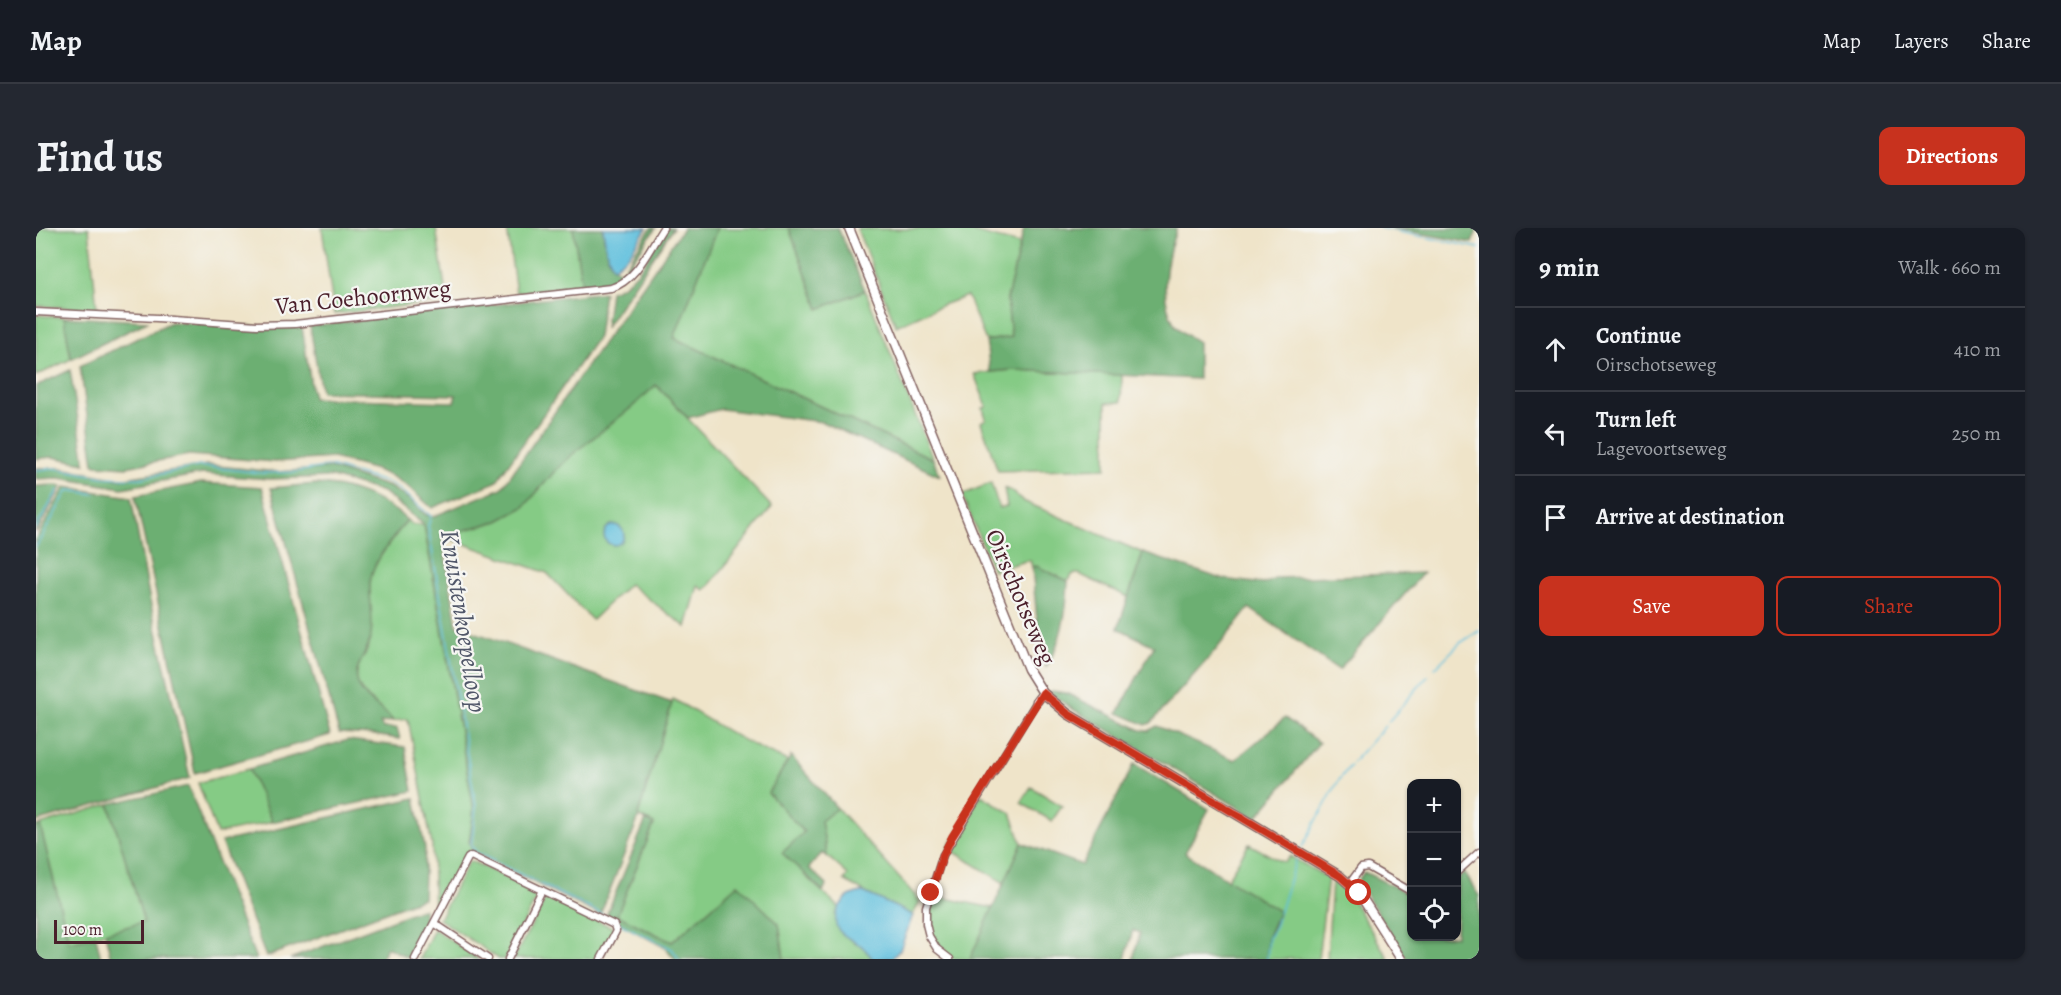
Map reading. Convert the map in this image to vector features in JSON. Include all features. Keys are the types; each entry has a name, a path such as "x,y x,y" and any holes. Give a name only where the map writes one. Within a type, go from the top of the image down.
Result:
{"street":[{"name":"Van Coehoornweg","path":"36,312 257,325 286,324 611,288 621,285 630,278 663,228"},
{"name":"Oirschotseweg","path":"849,228 1028,669 1043,693 1068,714 1350,883 1401,959"},
{"path":"950,959 937,950 929,936 926,924 926,907 943,855 1043,693"},
{"path":"1461,868 1479,852"},
{"path":"415,959 471,856 614,925 616,932 602,959"},
{"path":"1350,883 1361,868 1368,867 1407,889"},
{"path":"508,959 542,890"},
{"path":"434,923 488,959"}],"green space":[{"path":"36,228 89,228 97,309 36,306"},
{"path":"322,228 436,228 447,301 334,314"},
{"path":"507,228 573,228 582,285 516,293"},
{"path":"573,228 603,228 608,257 618,271 623,270 651,228 656,228 622,275 611,281 582,285"},
{"path":"666,228 673,228 605,328 610,291 620,287 636,274"},
{"path":"683,228 717,228 674,338 933,459 940,476 822,422 721,409 688,418 656,385 574,453 524,507 498,521 442,536 457,626 672,703 639,817 600,915 472,852 470,840 473,805 424,525 383,492 332,477 269,479 202,474 122,488 59,478 36,479 36,468 61,468 119,479 207,465 278,472 331,468 390,487 432,517 502,488"},
{"path":"717,228 789,228 819,309 865,290 933,459 674,338"},
{"path":"789,228 838,228 865,290 819,309"},
{"path":"1024,228 1177,228 1167,264 1165,290 1175,325 1198,342 1198,379 1012,370 990,372 986,341 1011,337 1007,299"},
{"path":"1391,228 1478,228 1472,243"},
{"path":"857,229 961,229 1020,244 1007,299 1011,337 986,341 967,296 896,326"},
{"path":"604,292 598,337 496,482 432,508 393,477 333,458 275,462 189,455 127,467 94,464 80,366 171,322 302,327 313,398 454,402 456,395 321,392 310,326"},
{"path":"36,315 64,317 71,359 36,376"},
{"path":"64,317 149,321 71,359"},
{"path":"70,370 85,463 52,457 36,459 36,386"},
{"path":"1012,370 1122,375 1121,402 1106,403 1106,468 998,471 981,422 986,419 983,408 987,407 974,374"},
{"path":"656,385 772,507 708,587 704,590 698,586 686,627 629,584 592,620 547,573 442,536 498,521 524,507 574,453","holes":["611,525 619,527 623,537 615,545 608,543 605,530"]},
{"path":"201,483 262,487 330,735 195,773 135,496"},
{"path":"991,483 999,508 1007,506 1004,488 1023,501 1143,553 1128,597 1079,574 1073,574 1068,581 1036,566 1032,567 1030,560 993,570 962,495"},
{"path":"315,484 339,487 364,494 398,512 407,520 384,550 371,575 371,633 357,672 361,690 393,721 380,723 383,728 397,728 400,739 339,733 271,488"},
{"path":"36,486 62,486 36,533"},
{"path":"65,487 131,497 150,601 190,778 36,822 36,539"},
{"path":"407,520 413,525 424,525 474,810 469,842 474,854 465,856 434,914 432,845 408,719 393,721 365,695 357,678 358,668 369,645 371,576 384,551"},
{"path":"1143,553 1222,579 1264,584 1277,578 1423,573 1339,670 1249,608 1215,651 1151,723 1146,725 1118,713 1154,646 1118,628"},
{"path":"1036,566 1068,581 1063,626 1046,667 1040,651 1032,567"},
{"path":"1049,692 1066,693 1141,730 1148,731 1157,726 1235,760 1285,718 1319,743 1256,818 1071,708"},
{"path":"673,699 744,740 788,761 768,793 804,832 804,875 839,907 835,915 854,943 863,947 873,959 784,959 779,924 738,884 672,942 617,915 654,824 638,816"},
{"path":"348,740 405,747 413,791 272,822 249,769"},
{"path":"791,756 837,808 821,821 827,856 822,853 809,868 827,885 823,891 782,853 804,832 768,793"},
{"path":"1134,764 1209,809 1185,853 1279,911 1268,937 1267,959 1133,959 1140,933 1133,930 1125,959 970,959 1022,843 1082,865"},
{"path":"249,769 272,822 217,834 198,783"},
{"path":"188,786 256,959 111,959 105,933 144,922 109,804"},
{"path":"1031,787 1062,806 1052,821 1021,803"},
{"path":"981,795 1011,813 1022,843 1004,883 948,848"},
{"path":"415,798 425,848 423,898 266,957 221,842"},
{"path":"109,804 144,922 69,943 40,825"},
{"path":"837,808 920,901 913,915 844,880 848,875 827,856 821,821"},
{"path":"646,820 654,824 617,915 672,942 738,884 779,924 784,959 675,959 666,948 606,916"},
{"path":"40,825 69,942 96,936 101,959 36,959 36,826"},
{"path":"1249,844 1280,861 1285,862 1290,856 1328,878 1318,959 1267,959 1268,937 1278,916 1227,879"},
{"path":"471,861 539,893 505,959 499,959 439,919 468,862"},
{"path":"1364,872 1407,893 1407,941 1461,941 1461,875 1464,872 1479,896 1479,959 1407,959 1360,888 1359,879"},
{"path":"1332,881 1348,893 1389,959 1327,959"},
{"path":"930,895 993,908 970,959 949,958 937,943 930,930 928,914"},
{"path":"547,897 614,928 599,959 513,959"},
{"path":"424,909 424,925 408,958 387,947 380,959 290,959"},
{"path":"434,929 479,959 419,959"}],"water":[{"path":"603,228 647,228 629,255 614,267 606,249"},
{"path":"614,525 621,528 624,535 621,542 614,545 607,542 604,535 607,528"},
{"path":"863,892 913,915 900,950 892,958 873,959 862,946 843,935 836,926 836,914 844,900 855,893"}],"waterway":[{"path":"1380,228 1479,248"},
{"name":"Knuistenkoepelloop","path":"36,470 54,468 104,477 141,478 200,466 262,473 295,472 330,466 389,483 398,488 431,516 428,526 476,807 471,846 477,853 605,916"},
{"path":"36,528 58,490"},
{"path":"36,547 68,490 95,494"},
{"name":"Knuistenkoepelloop","path":"1435,668 1460,643 1479,631"},
{"name":"Knuistenkoepelloop","path":"1388,722 1428,676"},
{"name":"Knuistenkoepelloop","path":"1352,763 1385,726"},
{"name":"Knuistenkoepelloop","path":"1302,847 1339,780 1350,766"},
{"name":"Knuistenkoepelloop","path":"1267,959 1269,937 1275,927 1296,859"},
{"name":"Knuistenkoepelloop","path":"612,920 672,949 679,959"}],"route":[{"path":"931,893 943,855 952,837 1043,693 1068,714 1340,876 1359,893"}]}
